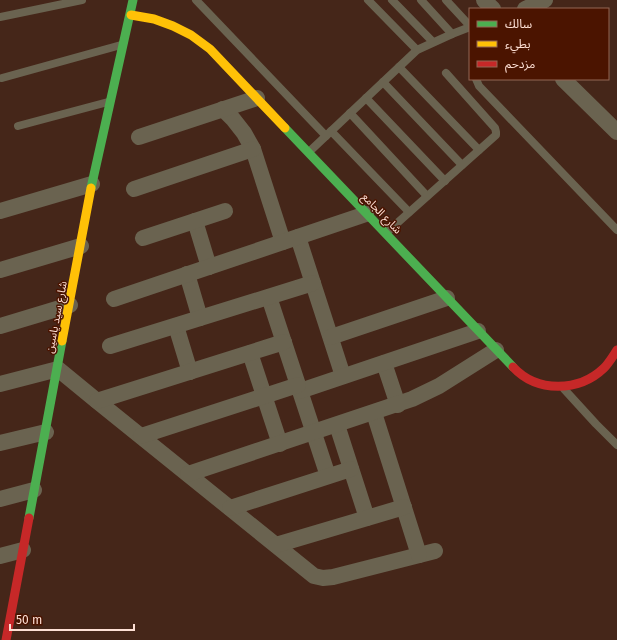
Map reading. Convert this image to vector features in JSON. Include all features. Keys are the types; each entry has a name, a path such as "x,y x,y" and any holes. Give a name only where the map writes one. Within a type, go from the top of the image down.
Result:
{"street":[{"name":"شارع سيد ياسين","path":"6,640 5,619 23,550 92,184 131,15 133,0"},
{"path":"484,0 492,8"},
{"path":"527,8 545,0"},
{"name":"شارع الجامع","path":"131,15 151,18 172,24 192,35 210,49 518,373 532,381 547,386 562,387 578,384 592,377 604,367 617,350"},
{"path":"564,80 617,132"},
{"path":"139,137 257,98"},
{"path":"223,109 244,133 291,239 313,283 343,376"},
{"path":"134,189 252,149"},
{"path":"0,211 92,184"},
{"path":"144,238 225,210"},
{"path":"114,299 366,214"},
{"path":"194,221 209,267"},
{"path":"0,270 81,246"},
{"path":"187,274 200,318"},
{"path":"110,346 313,283"},
{"path":"269,297 328,476"},
{"path":"331,337 447,298"},
{"path":"0,326 70,305"},
{"path":"176,326 190,372"},
{"path":"141,436 264,396 343,376 478,331"},
{"path":"97,401 284,342"},
{"path":"188,474 398,405 439,386 496,350"},
{"path":"250,353 280,444"},
{"path":"384,363 398,405"},
{"path":"0,384 58,369 314,576 323,578 333,577 427,553 404,508 374,412"},
{"path":"336,425 367,518"},
{"path":"0,443 46,432"},
{"path":"230,508 351,469"},
{"path":"0,500 34,490"},
{"path":"276,545 404,508"},
{"path":"0,556 23,550"}],"lane":[{"path":"0,17 82,0"},
{"path":"196,0 409,212"},
{"path":"368,0 417,50"},
{"path":"392,0 433,42"},
{"path":"421,0 452,34"},
{"path":"446,0 469,26"},
{"path":"309,153 417,50 469,27"},
{"path":"2,78 124,45"},
{"path":"399,67 479,150"},
{"path":"385,234 494,137 496,132 496,130 446,73"},
{"path":"476,80 479,86 617,230"},
{"path":"383,82 462,165"},
{"path":"366,98 445,180"},
{"path":"18,126 111,101"},
{"path":"350,113 427,196"},
{"path":"562,387 617,445"}],"traffic: fast":[{"path":"91,188 133,0"},
{"path":"285,128 513,367"},
{"path":"29,518 62,341"}],"traffic: slow":[{"path":"131,15 154,19 191,35 210,49 285,128"},
{"path":"62,341 91,188"}],"traffic: jam":[{"path":"513,367 534,382 558,386 571,385 583,382 594,376 606,366 617,350"},
{"path":"6,640 29,518"}]}
